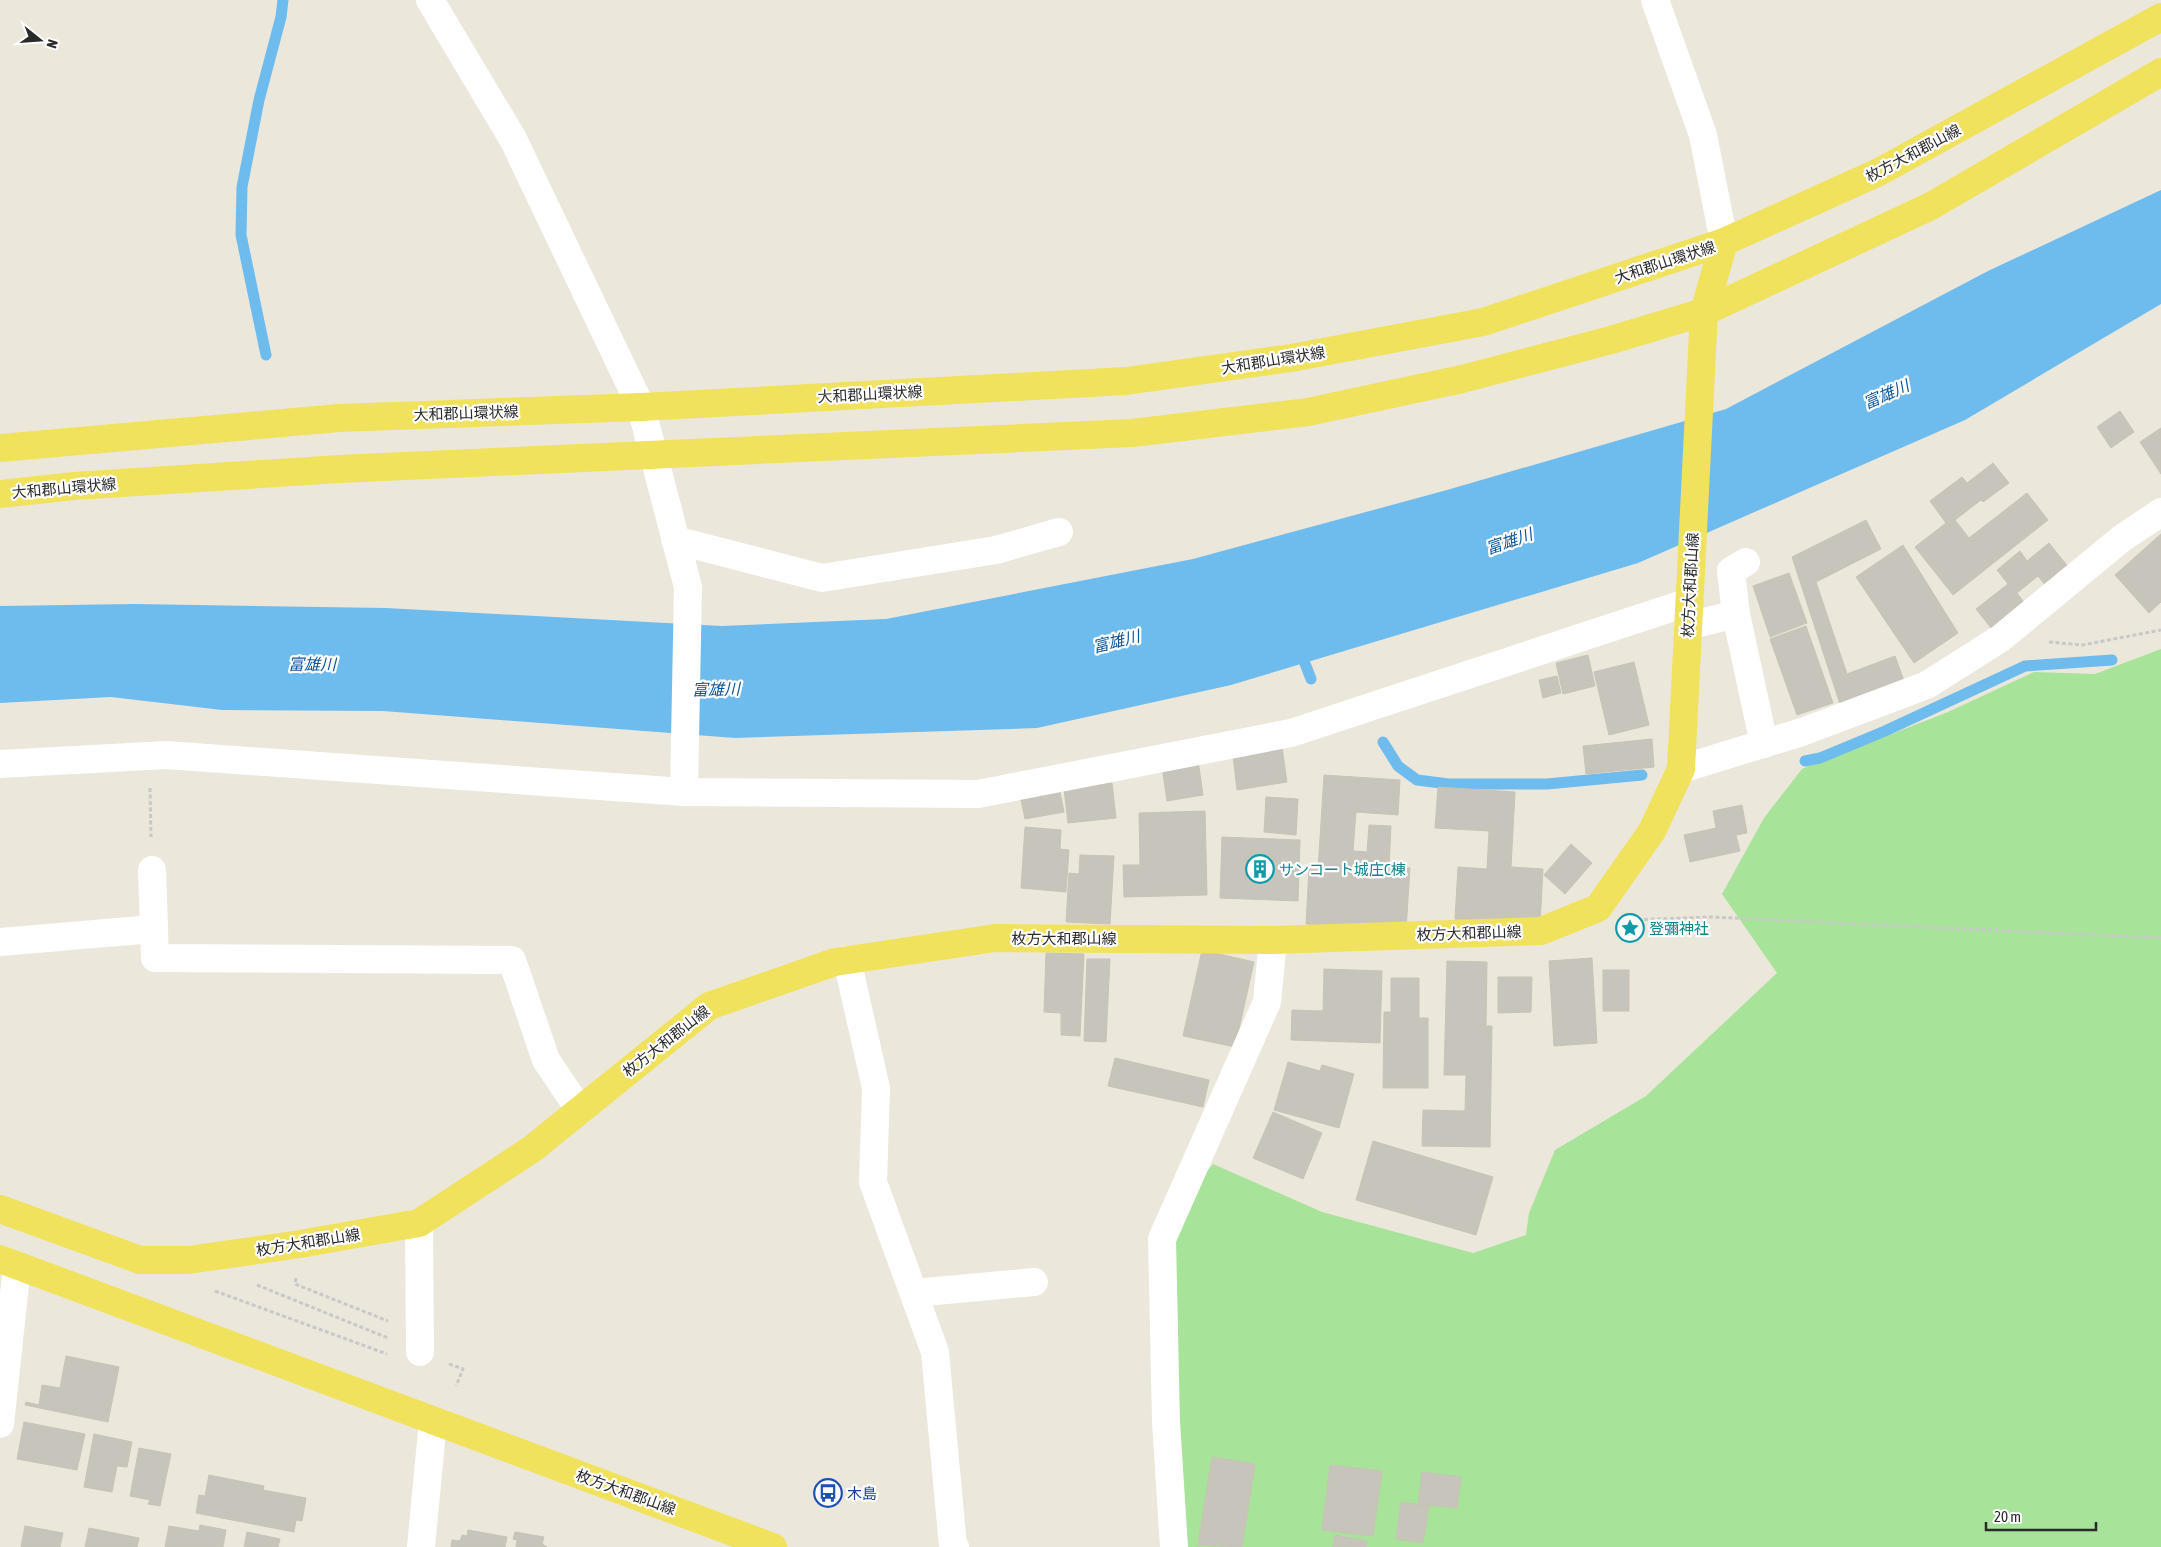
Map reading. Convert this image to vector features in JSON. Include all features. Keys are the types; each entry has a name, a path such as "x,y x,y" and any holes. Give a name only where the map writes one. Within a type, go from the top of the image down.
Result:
{"main road":[{"name":"枚方大和郡山線","path":"0,1209 140,1260 188,1260 300,1244 419,1223 532,1149 579,1109 709,1006 835,962 995,938 1273,940 1541,931 1598,908 1652,831 1681,769 1704,312 1724,242 1880,172 2161,17"},
{"path":"1704,312 1931,206 2161,72"},
{"name":"大和郡山環状線","path":"0,448 339,418 641,407 1126,380 1290,358 1483,322 1724,242"},
{"name":"大和郡山環状線","path":"0,494 74,486 340,469 1132,433 1308,412 1462,379 1611,340 1704,312"},
{"name":"枚方大和郡山線","path":"8,1262 773,1547"}],"street":[{"path":"430,0 513,139 641,407 688,587 684,792"},
{"path":"1655,0 1703,136 1724,242"},
{"path":"1681,769 1802,732 1927,685 2001,638 2106,552 2161,512"},
{"path":"675,540 822,578 996,550 1060,532"},
{"path":"1746,562 1731,571 1736,614 1764,744"},
{"path":"0,764 166,755 684,792 978,794 1291,733 1688,614 1736,614"},
{"path":"152,870 155,958 512,960 546,1060 579,1109"},
{"path":"0,942 153,929"},
{"path":"1174,1547 1166,1422 1162,1239 1267,1002 1273,940"},
{"path":"847,960 876,1088 874,1182 935,1352 953,1546 955,1547"},
{"path":"408,1347 419,1223"},
{"path":"0,1424 8,1262"},
{"path":"914,1293 1034,1282"},
{"path":"422,1547 433,1421"}],"path":[{"path":"2001,638 2082,645 2161,630"},
{"path":"149,756 152,870"},
{"path":"1632,919 1711,917 2161,938"},
{"path":"297,1274 294,1284 391,1322"},
{"path":"218,1284 214,1291 390,1356"},
{"path":"254,1284 408,1347"},
{"path":"456,1386 463,1370"}],"green space":[{"path":"2161,649 2161,1547 1183,1547 1168,1267 1193,1188 1213,1164 1322,1212 1473,1253 1526,1235 1529,1213 1555,1150 1646,1096 1777,973 1722,894 1764,818 1802,769 1948,712 2034,672 2095,674"}],"water":[{"name":"富雄川","path":"2161,190 2161,304 1965,420 1638,563 1231,685 1037,728 735,738 383,711 222,710 111,697 0,703 0,606 134,604 386,608 722,626 886,619 1193,559 1447,490 1726,409 1988,271"}],"building":[{"path":"2120,411 2134,432 2111,448 2097,427"},
{"path":"2161,428 2161,474 2140,442"},
{"path":"1993,463 2009,483 1983,502 1981,500 1955,520 1969,538 2027,493 2048,520 1953,595 1915,547 1946,523 1930,501 1962,477 1967,483"},
{"path":"1866,520 1881,549 1816,582 1847,674 1895,656 1904,681 1840,704 1792,557"},
{"path":"2161,534 2161,602 2149,613 2115,575"},
{"path":"2049,543 2069,568 2046,586 2038,576 2017,593 2023,601 1991,628 1976,609 2008,584 1997,570 2020,551 2027,561"},
{"path":"1903,545 1958,633 1914,663 1856,577"},
{"path":"1789,573 1807,623 1770,637 1753,586"},
{"path":"1806,626 1833,703 1797,715 1770,639"},
{"path":"1588,655 1595,686 1563,694 1556,663"},
{"path":"1634,662 1649,725 1609,735 1594,672"},
{"path":"1557,676 1561,693 1543,698 1539,680"},
{"path":"1652,739 1654,767 1586,774 1583,746"},
{"path":"1282,747 1287,782 1237,790 1233,755"},
{"path":"1198,760 1203,795 1167,801 1162,766"},
{"path":"1324,775 1400,780 1398,815 1356,812 1353,851 1367,852 1369,825 1391,826 1389,867 1410,868 1406,930 1306,924 1309,869 1318,870"},
{"path":"1112,783 1116,818 1068,823 1064,789"},
{"path":"1059,787 1064,812 1025,819 1020,795"},
{"path":"1438,787 1515,792 1511,867 1543,869 1540,924 1455,919 1458,867 1487,869 1489,831 1435,828"},
{"path":"1266,797 1298,799 1296,835 1264,832"},
{"path":"1742,805 1747,833 1736,835 1740,851 1690,862 1684,835 1716,828 1713,811"},
{"path":"1205,811 1207,895 1124,897 1123,865 1140,865 1139,813"},
{"path":"1025,827 1061,830 1060,849 1069,850 1066,892 1021,888"},
{"name":"サンコート城庄C棟","path":"1222,837 1300,840 1298,901 1220,898"},
{"path":"1571,844 1592,863 1565,894 1544,875"},
{"path":"1080,855 1114,856 1110,924 1066,922 1069,873 1079,874"},
{"path":"1202,950 1254,962 1235,1047 1183,1036"},
{"path":"1046,953 1084,954 1080,1036 1061,1035 1061,1013 1044,1012"},
{"path":"1592,958 1597,1043 1554,1046 1549,961"},
{"path":"1087,959 1110,959 1106,1042 1084,1041"},
{"path":"1447,961 1487,962 1486,1026 1492,1026 1490,1147 1422,1146 1423,1110 1465,1111 1466,1075 1444,1075"},
{"path":"1324,969 1382,971 1380,1043 1291,1040 1292,1010 1323,1011"},
{"path":"1603,970 1629,970 1629,1011 1603,1011"},
{"path":"1498,977 1532,977 1531,1012 1498,1013"},
{"path":"1391,978 1419,978 1419,1018 1428,1018 1428,1088 1383,1088 1384,1012 1391,1012"},
{"path":"1115,1058 1209,1080 1203,1107 1108,1086"},
{"path":"1288,1062 1320,1071 1322,1065 1354,1074 1339,1128 1274,1110"},
{"path":"1273,1112 1322,1133 1303,1179 1253,1158"},
{"path":"1373,1141 1493,1177 1476,1235 1356,1200"},
{"path":"66,1356 119,1367 108,1422 25,1405 26,1402 39,1405 42,1385 60,1388"},
{"path":"24,1422 85,1434 77,1470 17,1459"},
{"path":"94,1434 132,1442 127,1467 117,1466 112,1492 84,1487"},
{"path":"139,1448 171,1454 160,1506 148,1504 150,1500 130,1496"},
{"path":"1212,1457 1255,1464 1242,1547 1198,1545"},
{"path":"1330,1465 1382,1471 1373,1536 1322,1530"},
{"path":"1422,1472 1461,1477 1457,1508 1418,1504"},
{"path":"209,1475 264,1486 263,1490 306,1498 302,1521 296,1520 294,1532 196,1513 199,1495 205,1496"},
{"path":"1401,1502 1429,1506 1423,1543 1396,1539"},
{"path":"200,1525 226,1530 223,1547 165,1547 169,1526 199,1531"},
{"path":"25,1526 63,1533 60,1547 21,1547"},
{"path":"89,1528 139,1538 137,1547 85,1547"},
{"path":"468,1530 507,1537 505,1547 451,1547 452,1540 460,1541 462,1535 467,1536"},
{"path":"247,1532 280,1539 278,1547 244,1547"},
{"path":"515,1532 544,1537 542,1544 547,1547 516,1547 517,1540 513,1539"},
{"path":"1335,1535 1367,1541 1366,1547 1333,1547"}],"waterway":[{"path":"266,355 241,235 242,187 259,100 281,17 283,0"},
{"path":"1299,648 1311,679"},
{"path":"1805,761 1820,758 1885,731 2025,666 2112,660"},
{"path":"1383,742 1398,766 1417,780 1449,784 1547,784 1642,775"}],"place":[{"name":"サンコート城庄C棟","path":"1260,869"},
{"name":"登彌神社","path":"1630,928"},
{"name":"木島","path":"828,1493"}]}
